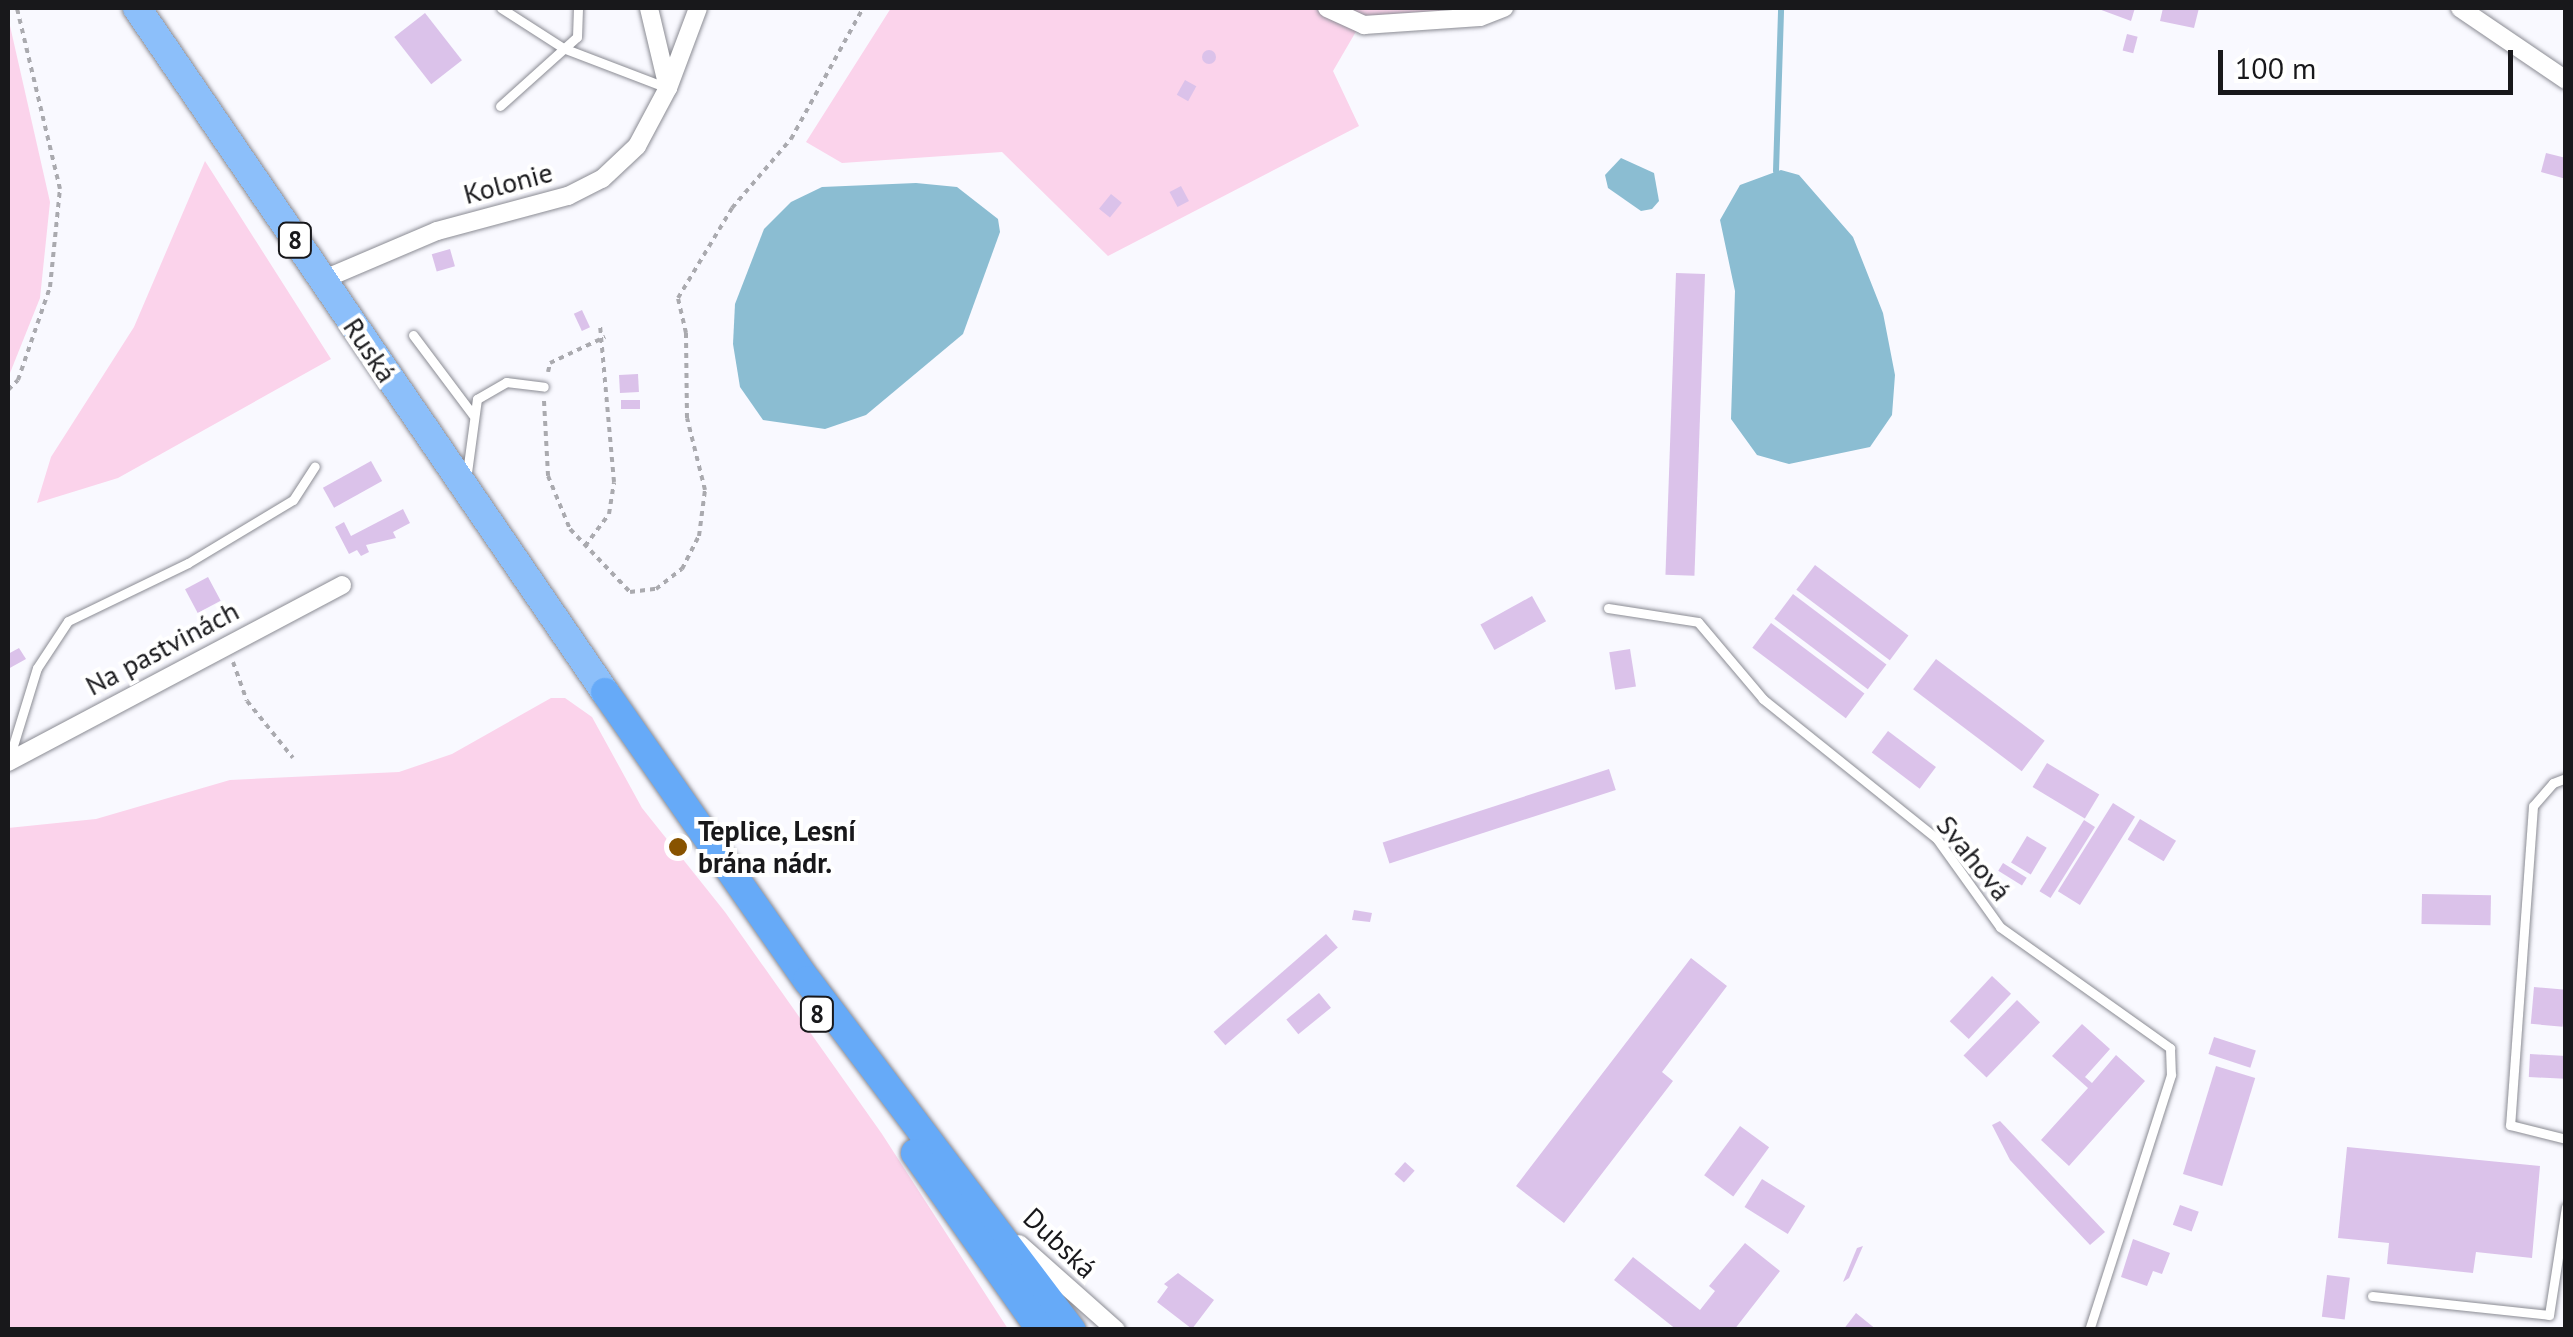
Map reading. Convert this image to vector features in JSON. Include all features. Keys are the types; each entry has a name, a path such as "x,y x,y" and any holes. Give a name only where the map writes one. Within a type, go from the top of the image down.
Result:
{"highway":[{"name":"8","path":"605,692 816,992 1072,1330"},
{"name":"8","path":"605,692 658,783 1041,1330"}],"main road":[{"name":"Ruská","path":"137,8 605,692"}],"street":[{"path":"649,8 668,88"},
{"name":"Kolonie","path":"322,280 437,231 568,196 602,179 637,146 668,88 698,8"},
{"path":"1328,8 1364,24 1480,17 1504,8"},
{"path":"2460,8 2566,80"},
{"name":"Na pastvinách","path":"8,762 342,586"},
{"name":"Dubská","path":"969,1193 1116,1330"}],"lane":[{"path":"501,8 563,48 668,88"},
{"path":"500,106 578,37 578,8"},
{"path":"413,335 473,414"},
{"path":"464,487 472,458 473,414 482,394 506,382 544,387"},
{"path":"8,762 37,668 68,621 188,563 292,500 315,466"},
{"name":"Svahová","path":"1608,608 1698,622 1763,699 1937,839 2000,927 2170,1048 2171,1074 2089,1330"},
{"path":"2566,778 2553,782 2533,806 2510,1125 2566,1139"},
{"path":"2372,1296 2548,1315 2566,1207"}],"path":[{"path":"8,390 25,363 50,286 60,189 18,8"},
{"path":"605,336 550,362 544,387 554,500 585,546 630,592 656,589 682,569 698,536 706,490 687,418 686,333 678,298 732,208 791,140 864,8"},
{"path":"585,546 608,514 614,482 605,336 600,325"},
{"path":"229,643 246,701 294,758"}],"shaded area":[{"path":"891,8 1479,8 1365,16 1333,71 1359,126 1108,256 1002,152 842,163 806,142"},
{"path":"8,17 50,202 40,298 8,378"},
{"path":"205,161 331,359 118,478 37,503 51,457 134,327"},
{"path":"551,698 565,698 592,717 642,808 725,912 882,1134 1008,1329 8,1329 8,828 96,819 230,780 399,772 452,754"}],"water":[{"path":"1621,158 1654,173 1659,201 1652,209 1641,211 1608,188 1605,175"},
{"path":"1781,170 1799,175 1853,237 1883,313 1895,375 1892,415 1870,447 1789,464 1757,455 1731,419 1735,291 1720,220 1740,185"},
{"path":"916,183 957,187 998,219 1000,232 963,334 866,415 825,429 763,420 740,387 733,344 735,304 764,229 791,202 822,187"}],"building":[{"path":"2096,8 2135,8 2131,21"},
{"path":"2163,8 2199,8 2194,28 2160,21"},
{"path":"425,13 462,60 431,84 394,37"},
{"path":"2127,34 2138,37 2133,53 2123,50"},
{"path":"1209,50 1216,57 1209,64 1202,57"},
{"path":"1185,80 1196,86 1188,101 1177,95"},
{"path":"2546,153 2566,158 2566,179 2541,172"},
{"path":"1181,186 1189,201 1178,207 1170,192"},
{"path":"1111,194 1122,203 1110,218 1099,209"},
{"path":"450,249 455,266 437,272 432,254"},
{"path":"1676,273 1705,274 1694,576 1665,575"},
{"path":"582,310 590,327 582,331 574,314"},
{"path":"638,374 639,392 620,393 619,375"},
{"path":"621,400 640,400 640,409 621,409"},
{"path":"371,461 382,481 334,508 323,488"},
{"path":"403,509 410,523 393,532 396,538 366,545 369,552 361,556 357,550 349,554 335,527 344,522 351,536"},
{"path":"1815,565 1908,635 1890,660 1796,590"},
{"path":"208,577 221,601 198,613 185,589"},
{"path":"1793,594 1886,664 1868,689 1774,619"},
{"path":"1532,596 1546,621 1494,650 1480,625"},
{"path":"1771,623 1864,693 1846,718 1752,648"},
{"path":"19,648 26,659 8,669 8,654"},
{"path":"1630,649 1636,687 1615,690 1609,652"},
{"path":"1936,659 2045,741 2022,771 1913,689"},
{"path":"1888,731 1936,767 1920,789 1872,753"},
{"path":"2047,763 2099,794 2085,818 2033,787"},
{"path":"1609,769 1616,790 1389,863 1383,843"},
{"path":"2113,803 2135,817 2080,905 2058,891"},
{"path":"2140,819 2176,841 2164,861 2128,840"},
{"path":"2084,820 2095,827 2051,898 2039,891"},
{"path":"2027,836 2047,848 2031,874 2011,863"},
{"path":"2003,863 2027,878 2022,885 1998,871"},
{"path":"2422,894 2491,895 2490,925 2421,924"},
{"path":"1354,910 1372,913 1370,922 1352,920"},
{"path":"1326,934 1338,948 1225,1045 1214,1032"},
{"path":"1691,958 1727,986 1662,1072 1673,1081 1564,1223 1516,1186"},
{"path":"1992,976 2011,994 1969,1039 1950,1021"},
{"path":"2534,987 2566,990 2563,1027 2531,1024"},
{"path":"1319,993 1331,1008 1298,1034 1286,1019"},
{"path":"2017,1000 2040,1022 1987,1078 1964,1055"},
{"path":"2082,1024 2110,1049 2085,1077 2092,1083 2116,1055 2145,1081 2069,1166 2041,1140 2088,1088 2052,1056"},
{"path":"2214,1037 2256,1051 2250,1068 2208,1054"},
{"path":"2530,1054 2566,1056 2565,1079 2529,1077"},
{"path":"2216,1066 2255,1078 2222,1186 2183,1174"},
{"path":"2000,1121 2105,1232 2090,1245 2010,1160 1992,1125"},
{"path":"1740,1126 1769,1147 1733,1197 1704,1175"},
{"path":"2347,1147 2540,1166 2532,1258 2476,1252 2473,1273 2387,1264 2389,1243 2338,1238"},
{"path":"1405,1162 1415,1171 1404,1183 1394,1174"},
{"path":"1762,1179 1805,1206 1788,1234 1745,1207"},
{"path":"2180,1205 2199,1212 2192,1232 2173,1225"},
{"path":"2133,1239 2170,1253 2162,1274 2153,1271 2147,1286 2121,1277"},
{"path":"1745,1243 1780,1271 1734,1330 1677,1330 1614,1280 1633,1257 1700,1310 1715,1291 1709,1286"},
{"path":"1863,1246 1849,1278 1843,1282 1857,1248"},
{"path":"1178,1273 1214,1300 1192,1329 1157,1302 1168,1287 1164,1284"},
{"path":"2327,1275 2350,1278 2345,1319 2322,1317"},
{"path":"1856,1313 1877,1330 1843,1330"}],"waterway":[{"path":"1776,171 1781,8"}],"place":[{"name":"Teplice, Lesní brána nádr.","path":"678,847"}]}
